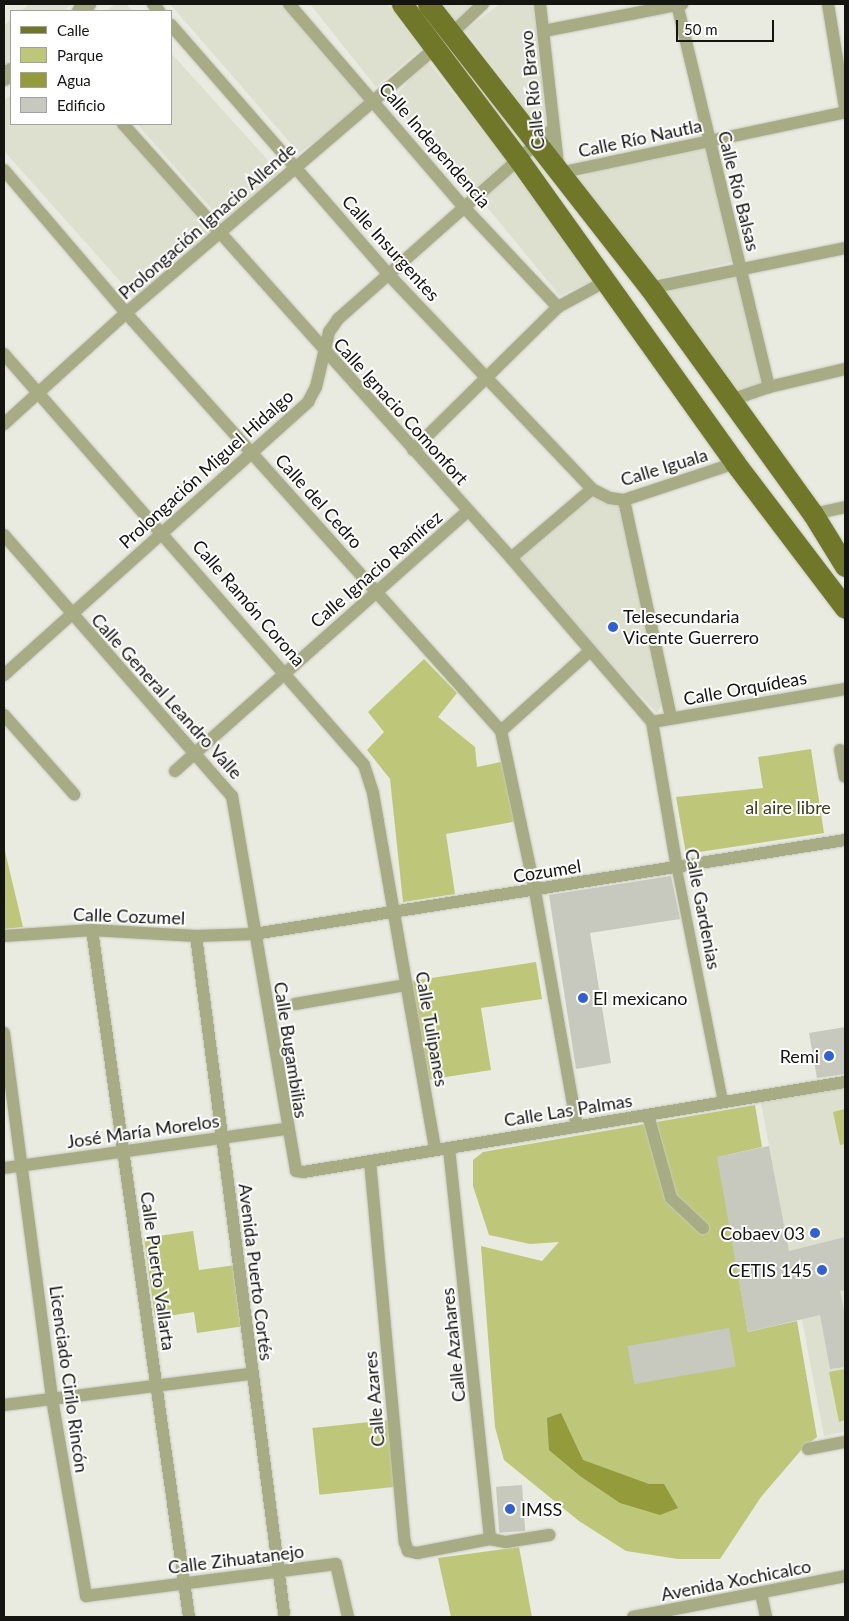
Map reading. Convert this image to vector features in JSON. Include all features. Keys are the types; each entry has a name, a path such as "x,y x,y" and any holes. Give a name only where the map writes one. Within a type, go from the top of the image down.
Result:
{"main road":[{"path":"402,4 443,41 537,144 650,288 812,514 845,566"},
{"path":"428,4 443,41 518,160 735,464 845,608"}],"street":[{"name":"Calle Independencia","path":"289,4 463,206 558,307"},
{"name":"Prolongación Ignacio Allende","path":"4,424 126,313 374,101 483,4"},
{"name":"Calle Río Bravo","path":"540,4 559,173"},
{"path":"544,31 679,4"},
{"name":"Calle Río Balsas","path":"679,4 708,141 769,386"},
{"path":"828,4 845,110"},
{"name":"Calle Insurgentes","path":"172,26 388,274 489,377 592,489"},
{"name":"Calle Río Nautla","path":"559,173 845,110"},
{"name":"Calle Ignacio Comonfort","path":"124,125 324,352 511,558 652,722"},
{"name":"Prolongación Miguel Hidalgo","path":"4,675 162,531 308,402 316,387 329,332 338,319 463,206 554,128"},
{"name":"Calle del Cedro","path":"4,170 126,313 501,731 535,891 576,1126"},
{"path":"650,288 845,248"},
{"path":"413,450 558,307 604,282"},
{"name":"Calle Ramón Corona","path":"4,354 285,671 364,765 373,793 394,913"},
{"path":"731,400 769,386 845,369"},
{"name":"Calle Iguala","path":"592,489 610,498 624,500 735,464"},
{"path":"511,558 592,489"},
{"path":"624,500 671,718"},
{"path":"812,514 845,507"},
{"name":"Calle Ignacio Ramírez","path":"175,771 285,671 378,593 468,511"},
{"name":"Calle General Leandro Valle","path":"4,535 71,614 196,753 232,796 254,934"},
{"path":"501,731 590,651"},
{"name":"Calle Orquídeas","path":"652,722 845,689"},
{"path":"4,715 74,794"},
{"name":"Calle Gardenias","path":"652,722 677,869 723,1102"},
{"path":"840,750 845,777"},
{"name":"Cozumel","path":"254,934 677,869 845,840"},
{"name":"Calle Tulipanes","path":"394,913 435,1150"},
{"name":"Calle Cozumel","path":"4,936 92,930 196,936 254,934"},
{"name":"Calle Puerto Vallarta","path":"92,930 189,1617"},
{"name":"Calle Bugambilias","path":"254,934 286,1129 296,1171"},
{"name":"Avenida Puerto Cortés","path":"196,936 251,1374 284,1613"},
{"path":"295,1004 406,985"},
{"name":"Licenciado Cirilo Rincón","path":"4,1033 23,1165 52,1399 86,1596"},
{"name":"Calle Las Palmas","path":"296,1171 370,1161 845,1082"},
{"path":"648,1115 671,1198 703,1228"},
{"name":"José María Morelos","path":"4,1168 286,1129"},
{"name":"Calle Azahares","path":"449,1148 490,1539"},
{"name":"Calle Azares","path":"370,1161 405,1542 408,1551 417,1553 490,1539"},
{"path":"4,1405 156,1388 251,1374"},
{"path":"808,1449 845,1442"},
{"path":"490,1539 506,1542 549,1535"},
{"name":"Calle Zihuatanejo","path":"86,1596 336,1564 348,1617"},
{"name":"Avenida Xochicalco","path":"633,1617 666,1614 845,1576"},
{"path":"761,1593 766,1617"}],"shaded area":[{"path":"29,4 72,4 65,10 22,10"},
{"path":"115,4 126,4 132,10 108,10"},
{"path":"170,4 295,4 374,98 299,153"},
{"path":"310,4 387,4 421,49 376,87"},
{"path":"436,4 475,4 453,26"},
{"path":"500,4 533,4 550,142 465,30"},
{"path":"10,21 10,60 4,66 4,26"},
{"path":"172,54 285,179 230,230 138,125 172,125"},
{"path":"426,59 507,162 472,190 391,102"},
{"path":"10,96 10,125 124,125 219,235 136,299 4,151 4,101"},
{"path":"707,139 738,261 650,280 575,178"},
{"path":"513,172 595,279 560,296 478,196"},
{"path":"739,272 766,382 742,410 657,290"},
{"name":"Telesecundaria Vicente Guerrero","path":"592,489 624,500 666,696 657,713 511,558"},
{"name":"Cobaev 03","path":"845,1087 845,1432 824,1436 761,1103"}],"green space":[{"path":"424,659 457,693 438,717 475,747 477,767 510,760 524,820 446,834 455,894 403,902 390,779 367,750 384,732 368,712"},
{"name":"al aire libre","path":"811,749 824,833 686,854 676,797 763,788 758,757"},
{"path":"4,847 23,927 4,929"},
{"path":"536,962 542,999 481,1008 491,1070 427,1080 412,981"},
{"path":"755,1105 762,1147 718,1157 748,1332 797,1321 817,1437 803,1448 761,1497 720,1559 678,1559 626,1551 579,1521 504,1460 495,1427 481,1246 542,1261 559,1242 530,1244 489,1235 473,1186 473,1160 483,1152"},
{"path":"845,1109 845,1144 840,1145 833,1112"},
{"path":"193,1231 199,1270 236,1265 245,1326 197,1333 194,1312 155,1318 144,1238"},
{"path":"845,1369 845,1420 839,1422 829,1372"},
{"path":"389,1420 396,1487 319,1495 312,1428"},
{"path":"519,1547 532,1617 451,1617 438,1558"}],"water":[{"path":"561,1413 583,1460 649,1484 664,1484 678,1508 660,1515 620,1503 580,1476 549,1450 547,1418"}],"building":[{"name":"El mexicano","path":"671,876 680,919 590,933 611,1063 576,1069 549,895"},
{"name":"Remi","path":"845,1027 845,1074 817,1078 809,1033"},
{"path":"769,1146 789,1251 845,1237 845,1290 840,1291 845,1315 845,1367 830,1369 820,1315 748,1332 717,1157"},
{"path":"729,1328 736,1366 634,1384 628,1346"},
{"name":"IMSS","path":"522,1485 525,1531 499,1533 496,1487"}],"place":[{"name":"Telesecundaria Vicente Guerrero","path":"613,627"},
{"name":"El mexicano","path":"583,998"},
{"name":"Remi","path":"829,1056"},
{"name":"Cobaev 03","path":"815,1233"},
{"name":"CETIS 145","path":"822,1270"},
{"name":"IMSS","path":"510,1509"}]}
